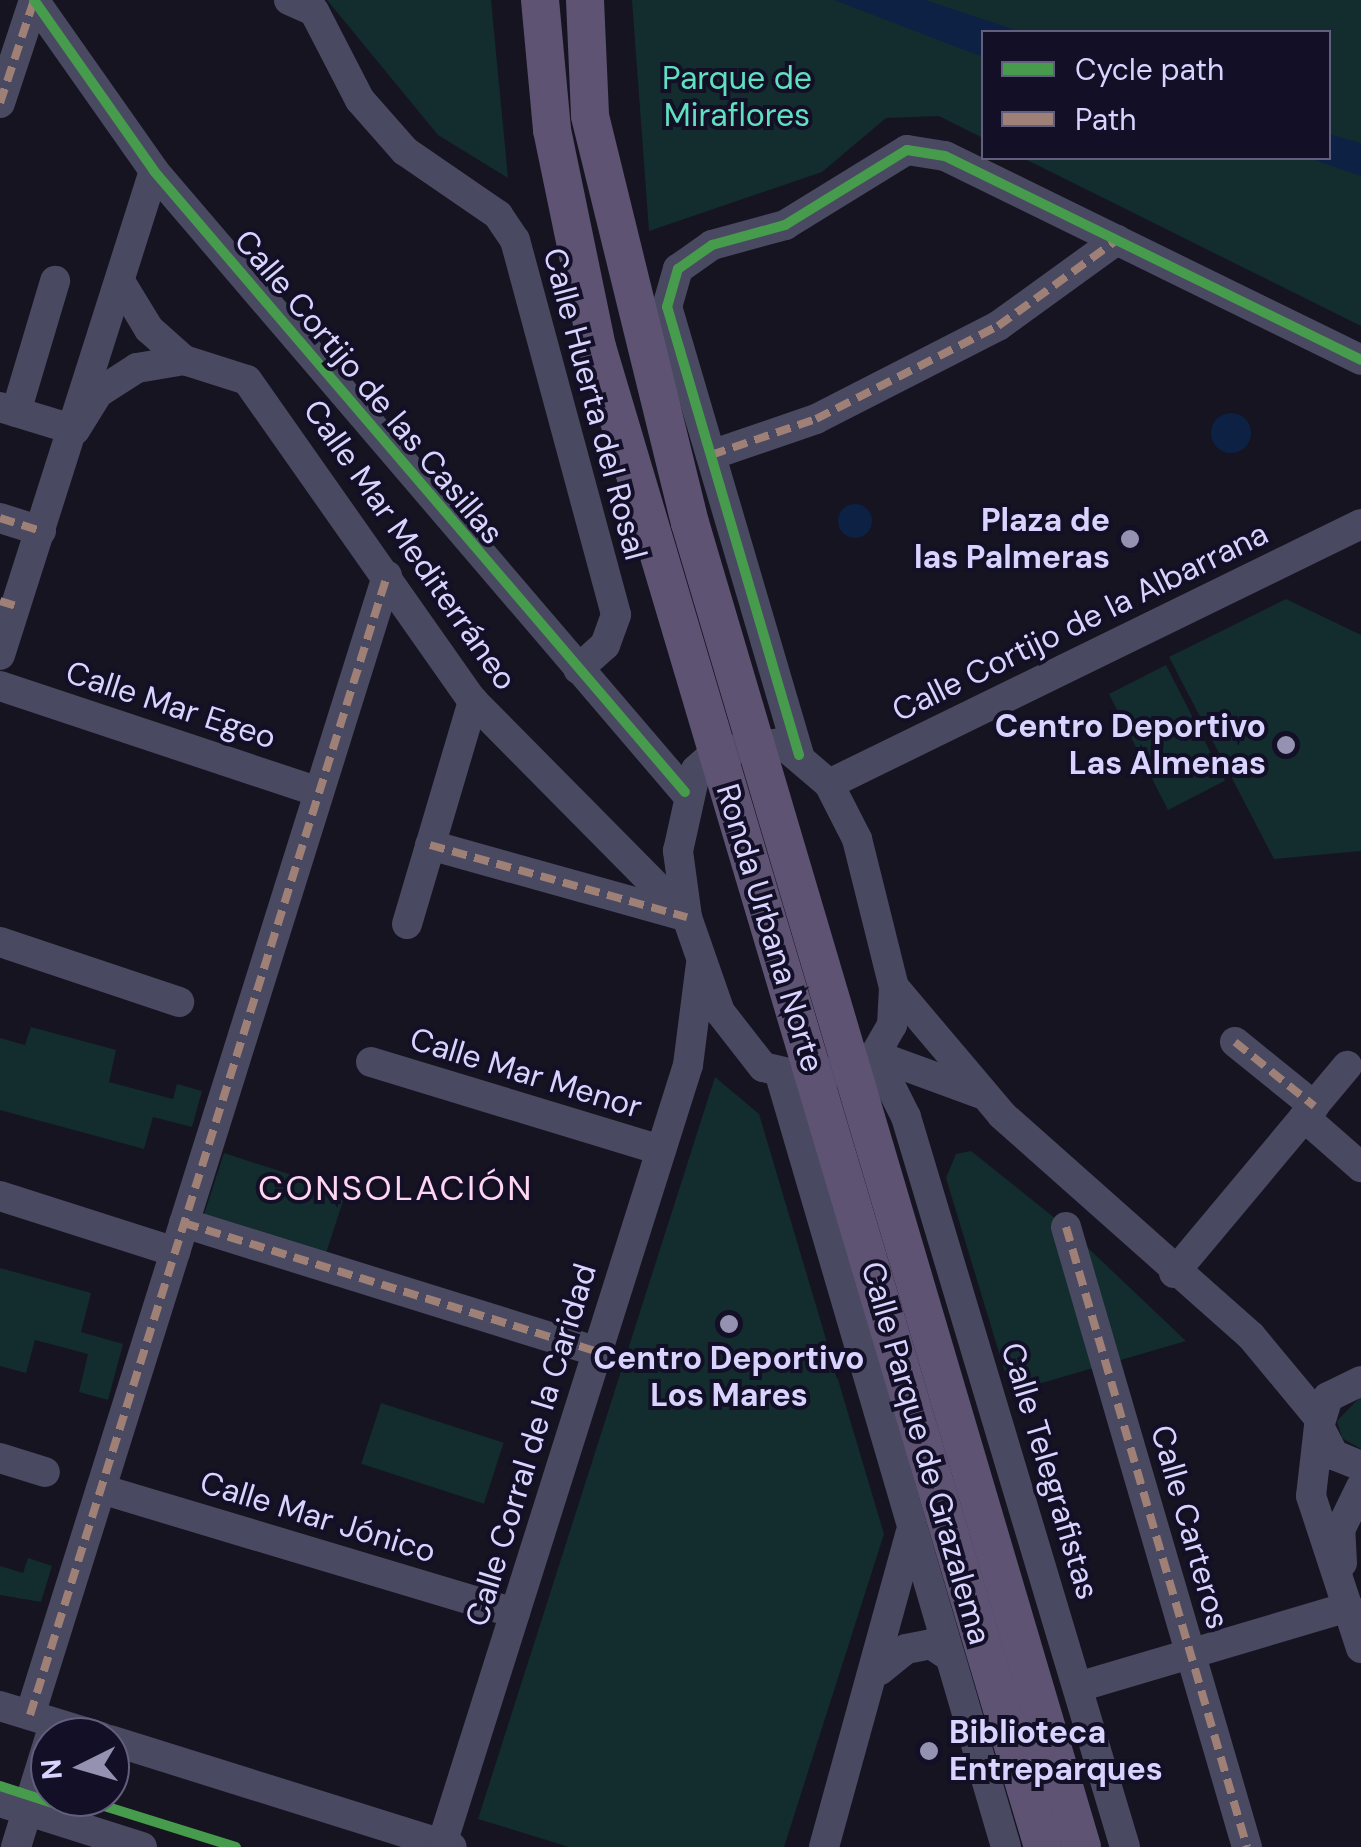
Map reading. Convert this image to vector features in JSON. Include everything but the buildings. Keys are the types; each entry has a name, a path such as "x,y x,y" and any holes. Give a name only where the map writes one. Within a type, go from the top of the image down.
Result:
{"main road":[{"name":"Ronda Urbana Norte","path":"540,0 568,226 716,752 798,1078 1043,1847"},
{"name":"Ronda Urbana Norte","path":"584,0 590,116 632,306 754,744 863,1061 1082,1847"}],"street":[{"path":"0,104 34,0"},
{"name":"Calle Cortijo de las Casillas","path":"34,0 154,171 685,792"},
{"name":"Calle Huerta del Rosal","path":"289,0 314,11 360,100 406,150 498,215 515,240 616,615 605,645 578,669"},
{"path":"799,755 667,306 678,268 712,245 785,225 906,150 944,156 1361,360"},
{"path":"0,655 8,604 41,531 154,171"},
{"path":"711,455 816,418 998,326 1117,240"},
{"path":"55,281 8,410 74,430"},
{"path":"121,283 149,328 184,360"},
{"path":"74,430 98,394 124,377 184,360"},
{"name":"Calle Mar Mediterráneo","path":"184,360 247,380 473,701 687,917"},
{"path":"0,518 41,531"},
{"name":"Calle Cortijo de la Albarrana","path":"829,784 1361,524"},
{"path":"49,1717 101,1489 387,576"},
{"name":"Calle Mar Egeo","path":"0,686 320,792"},
{"path":"406,924 473,701"},
{"path":"749,1053 701,964 687,917 678,851 685,792 716,752 781,743 829,784 857,839 894,987 892,1025 863,1061"},
{"path":"430,845 687,917"},
{"path":"0,942 179,1002"},
{"name":"Calle Corral de la Caridad","path":"445,1846 688,1065 701,964"},
{"path":"894,987 982,1094 1174,1274 1251,1336 1320,1423 1334,1455 1361,1466"},
{"path":"1235,1042 1361,1167"},
{"path":"688,1065 720,1047 749,1053 798,1078 863,1061 923,1072 982,1094"},
{"name":"Calle Telegrafistas","path":"863,1061 906,1116 1125,1847"},
{"name":"Calle Mar Menor","path":"371,1062 661,1150"},
{"path":"1174,1274 1347,1066"},
{"path":"906,1116 906,1089 923,1072"},
{"name":"Calle Parque de Grazalema","path":"798,1078 911,1531 1006,1847"},
{"path":"0,1196 180,1237 597,1352"},
{"name":"Calle Carteros","path":"1066,1227 1247,1847"},
{"path":"1251,1336 1357,1382 1320,1423 1311,1496 1361,1648"},
{"path":"0,1458 45,1472"},
{"path":"1347,1601 1340,1530 1361,1486"},
{"name":"Calle Mar Jónico","path":"101,1489 515,1613"},
{"path":"824,1847 880,1670 911,1531"},
{"path":"1078,1687 1347,1601"},
{"path":"880,1670 906,1649 931,1644 948,1656"},
{"path":"0,1706 30,1720"},
{"path":"130,1746 445,1846"},
{"path":"16,1847 14,1806 30,1767"},
{"path":"14,1806 142,1847"}],"green space":[{"path":"327,0 491,0 508,178 438,135"},
{"name":"Parque de Miraflores","path":"632,0 1361,0 1361,326 1027,160 1331,160 1331,30 981,30 981,137 939,116 886,118 822,172 649,231"},
{"name":"Centro Deportivo Las Almenas","path":"1286,599 1361,635 1361,851 1274,859 1169,657"},
{"path":"1166,665 1225,781 1168,810 1109,694"},
{"path":"31,1027 116,1050 109,1082 173,1099 177,1084 202,1091 192,1127 153,1117 144,1149 0,1110 0,1038 25,1045"},
{"name":"Centro Deportivo Los Mares","path":"715,1077 759,1114 884,1534 784,1847 569,1847 478,1819"},
{"path":"971,1151 1066,1227 1186,1341 1011,1392 946,1178 956,1154"},
{"path":"224,1153 346,1193 324,1258 203,1219"},
{"path":"0,1268 91,1293 81,1332 123,1344 108,1400 79,1392 88,1354 35,1340 26,1373 0,1366"},
{"path":"1361,1396 1361,1449 1342,1438 1337,1421"},
{"path":"381,1403 504,1443 484,1504 361,1464"},
{"path":"28,1558 52,1566 41,1602 0,1595 0,1566 23,1573"}],"water":[{"path":"834,0 925,0 1016,30 981,30 981,56"},
{"path":"1331,135 1361,143 1361,176 1315,160 1331,160"},
{"path":"1231,413 1245,419 1251,433 1245,447 1231,453 1217,447 1211,433 1217,419"},
{"path":"855,504 867,509 872,521 867,533 855,538 843,533 838,521 843,509"}],"marked path":[{"path":"0,103 34,0"},
{"path":"711,455 816,419 998,326 1117,240"},
{"path":"0,518 41,531"},
{"path":"30,1715 387,576"},
{"path":"0,601 16,606"},
{"path":"430,845 687,917"},
{"path":"1235,1042 1314,1106"},
{"path":"184,1223 597,1352"},
{"path":"1066,1227 1247,1847"}],"cycle path":[{"path":"34,0 154,171 685,792"},
{"path":"799,755 667,307 678,269 712,245 785,225 907,150 945,156 1361,360"},
{"path":"0,1786 62,1806 85,1800 236,1847"}],"place":[{"name":"Plaza de las Palmeras","path":"1130,539"},
{"name":"Centro Deportivo Las Almenas","path":"1286,745"},
{"name":"Centro Deportivo Los Mares","path":"729,1324"},
{"name":"Biblioteca Entreparques","path":"929,1751"}],"district":[{"name":"CONSOLACIÓN","path":"396,1188"}]}
